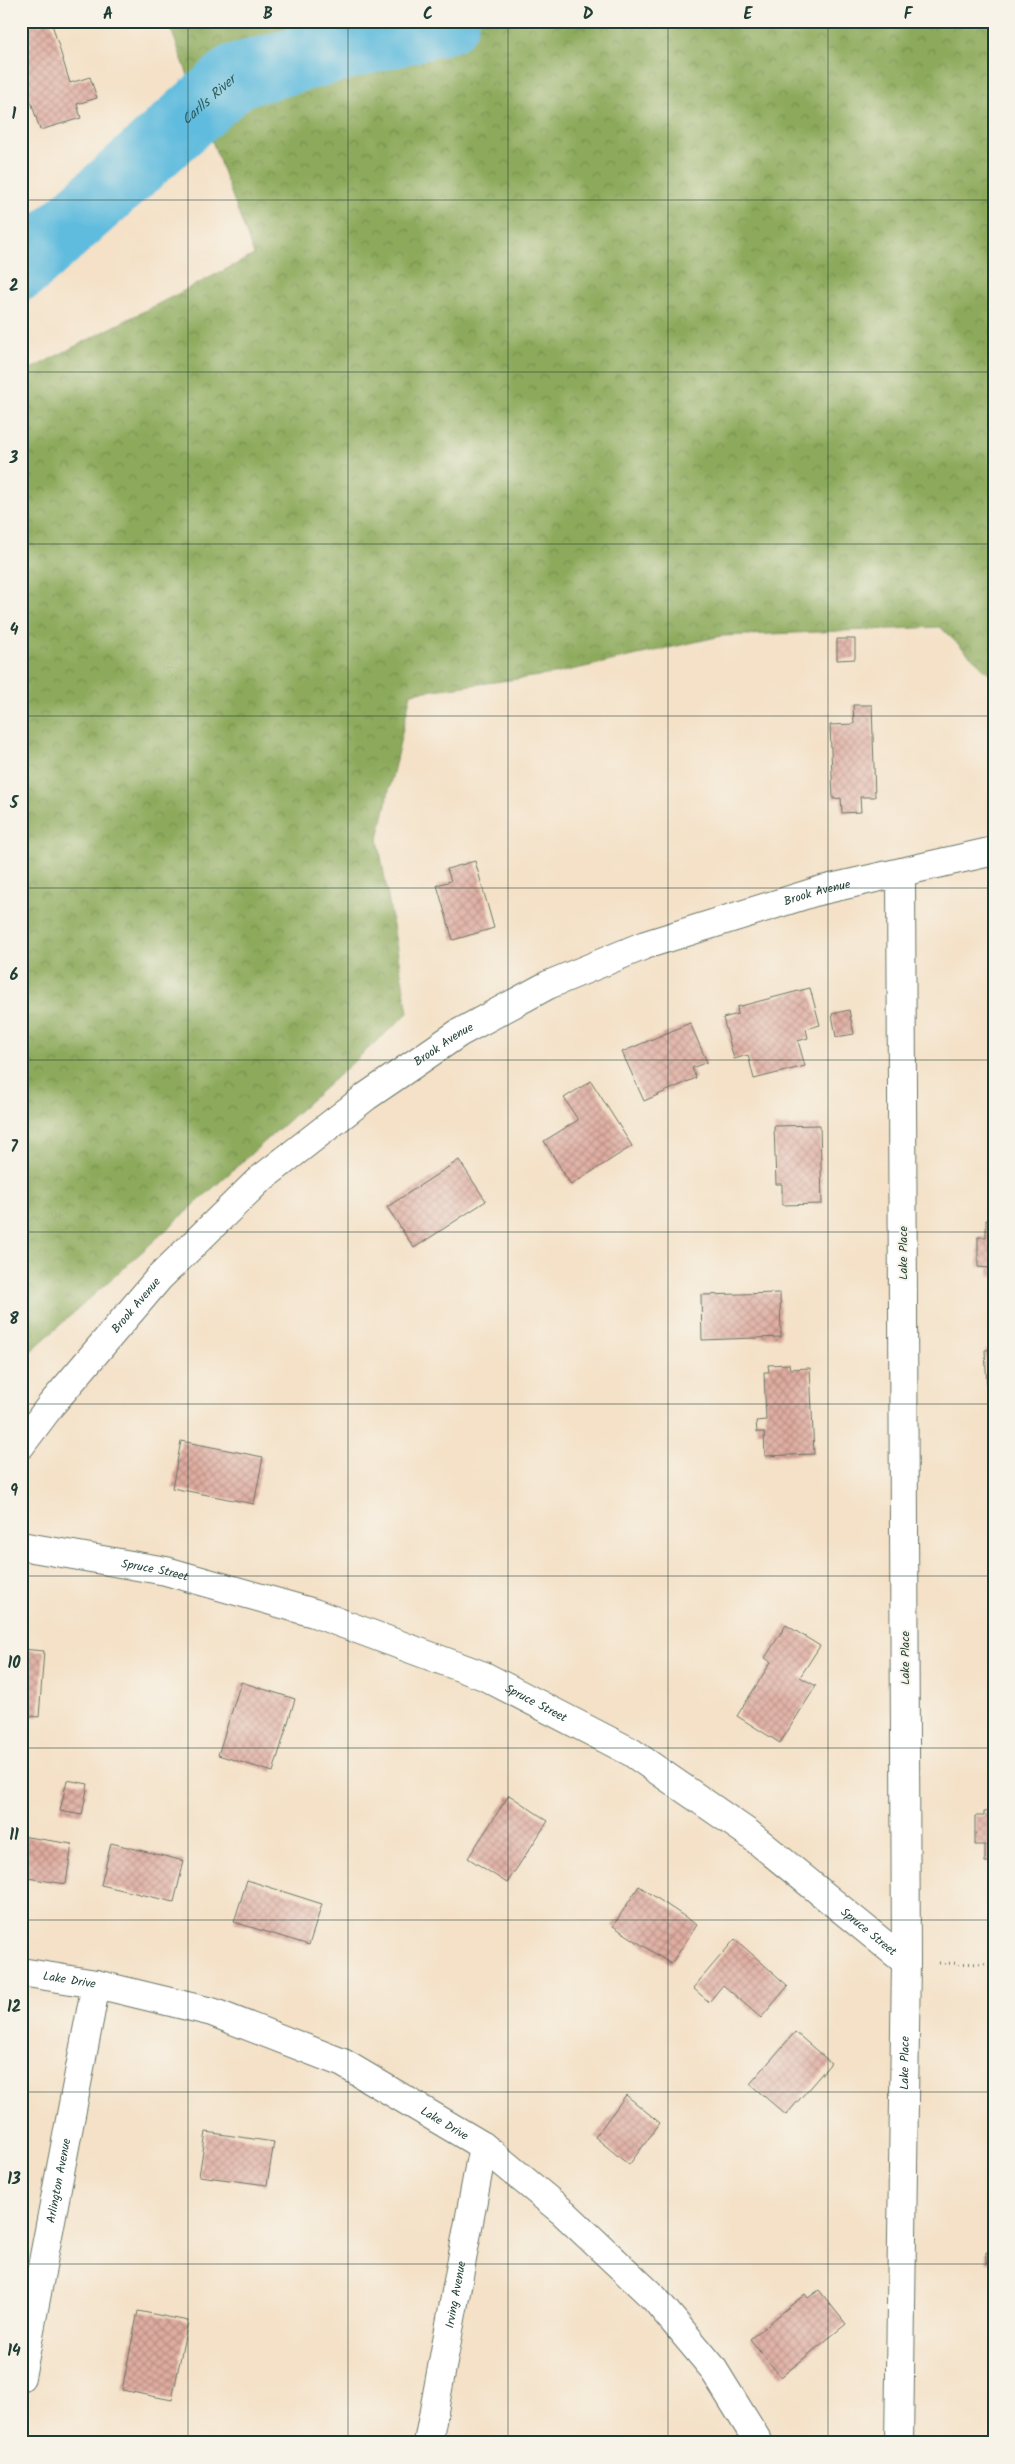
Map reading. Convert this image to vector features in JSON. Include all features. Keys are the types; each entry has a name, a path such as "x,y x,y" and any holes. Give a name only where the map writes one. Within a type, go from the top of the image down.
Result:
{"street":[{"name":"Brook Avenue","path":"21,1444 51,1405 159,1278 258,1181 367,1096 459,1033 548,985 645,945 818,891 994,851"},
{"name":"Lake Place","path":"899,2443 906,1962 901,873"},
{"name":"Spruce Street","path":"21,1546 166,1571 314,1613 484,1676 631,1752 748,1833 906,1962"},
{"name":"Lake Drive","path":"21,1972 96,1984 212,2012 343,2063 483,2146 564,2213 655,2299 712,2367 759,2443"},
{"name":"Arlington Avenue","path":"21,2377 96,1984"},
{"name":"Irving Avenue","path":"428,2443 483,2146"}],"path":[{"name":"Spruce Street","path":"906,1962 994,1964"}],"green space":[{"path":"168,21 994,21 994,678 940,627 721,636 554,674 411,693 378,839 408,1013 21,1360 21,374 254,255"}],"building":[{"path":"45,21 51,21 70,83 90,77 97,98 77,104 81,118 40,130 29,95 21,97 21,29"},
{"path":"837,639 855,639 855,659 837,660"},
{"path":"853,705 872,705 875,797 860,797 861,812 842,813 841,798 833,799 830,725 854,724"},
{"path":"475,861 494,928 453,940 437,885 451,881 447,869"},
{"path":"810,988 820,1025 806,1029 808,1038 798,1041 805,1066 754,1079 748,1055 734,1059 723,1018 738,1014 737,1007"},
{"path":"849,1010 854,1034 836,1037 832,1014"},
{"path":"690,1023 707,1062 692,1068 696,1078 644,1101 622,1052"},
{"path":"591,1081 632,1146 571,1185 544,1141 578,1120 564,1098"},
{"path":"820,1125 822,1204 782,1205 782,1184 776,1184 774,1126"},
{"path":"459,1160 486,1201 414,1248 387,1207"},
{"path":"986,1220 994,1220 994,1276 989,1276 989,1268 978,1267 978,1237 986,1237"},
{"path":"780,1293 781,1337 702,1340 701,1295"},
{"path":"994,1349 994,1388 987,1388 985,1350"},
{"path":"789,1364 790,1369 810,1368 814,1454 765,1456 764,1432 757,1432 756,1421 766,1420 764,1372 769,1372 768,1365"},
{"path":"181,1441 263,1457 254,1504 172,1488"},
{"path":"786,1625 820,1646 800,1677 816,1686 780,1743 737,1716 771,1662 765,1658"},
{"path":"21,1649 44,1651 39,1717 21,1715"},
{"path":"241,1682 295,1699 273,1772 218,1755"},
{"path":"67,1780 88,1784 82,1815 60,1811"},
{"path":"509,1795 548,1821 507,1883 468,1858"},
{"path":"994,1811 994,1862 985,1862 985,1845 975,1845 975,1816 984,1816 984,1812"},
{"path":"21,1836 72,1844 66,1884 21,1877"},
{"path":"111,1843 184,1861 174,1902 101,1885"},
{"path":"247,1880 322,1904 309,1945 234,1922"},
{"path":"639,1886 697,1925 671,1964 613,1926"},
{"path":"735,1939 788,1986 761,2018 723,1985 709,2002 693,1988"},
{"path":"795,2032 831,2063 786,2115 750,2084"},
{"path":"626,2095 660,2123 629,2165 595,2137"},
{"path":"206,2132 274,2142 267,2185 199,2176"},
{"path":"986,2252 994,2253 994,2263 986,2263"},
{"path":"819,2290 846,2324 781,2377 750,2339 805,2294 808,2298"},
{"path":"138,2311 188,2321 172,2400 122,2390"}],"waterway":[{"name":"Carlls River","path":"21,268 236,76 447,21"}]}
